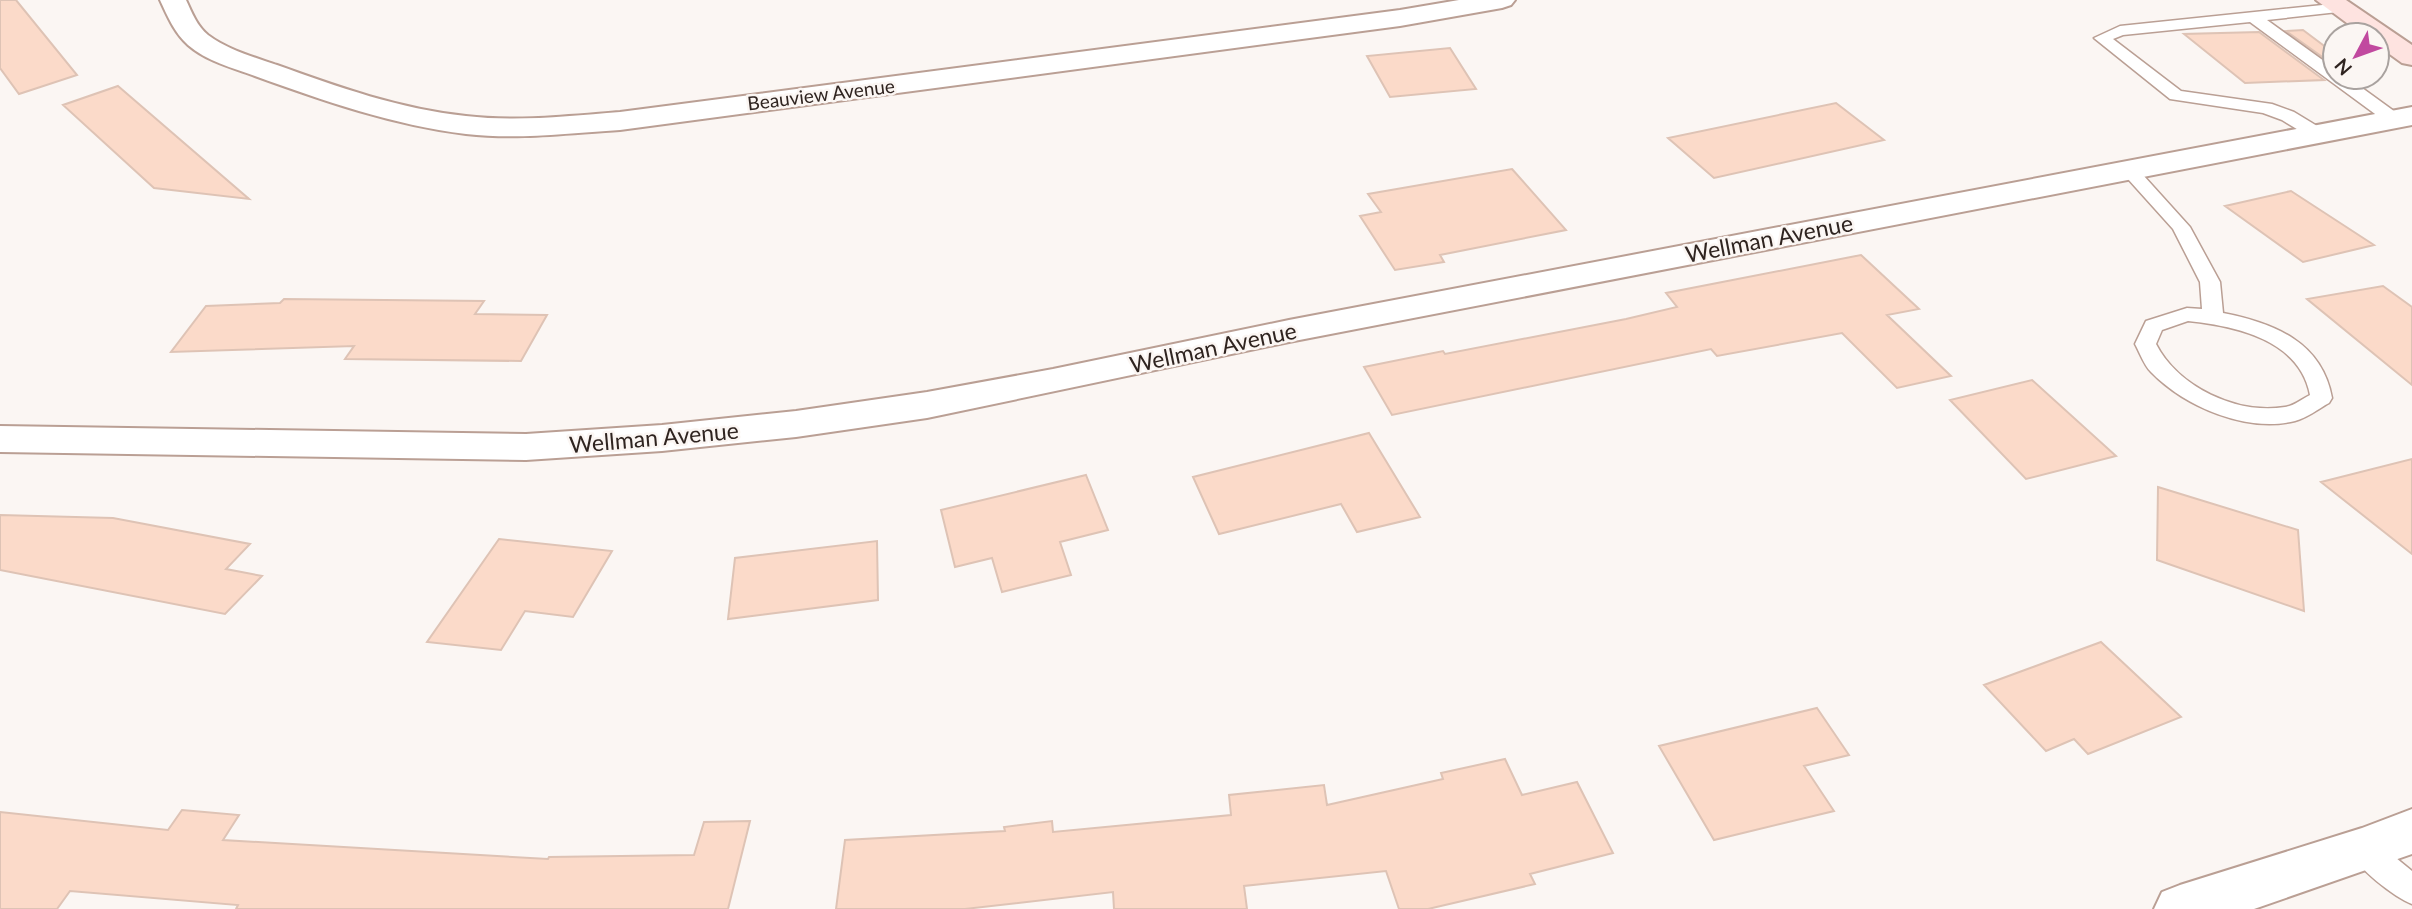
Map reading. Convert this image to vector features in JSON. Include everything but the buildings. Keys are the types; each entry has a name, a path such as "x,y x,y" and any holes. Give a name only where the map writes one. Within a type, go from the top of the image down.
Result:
{"main road":[{"path":"2336,4 2412,57"}],"street":[{"name":"Beauview Avenue","path":"173,0 184,25 199,41 224,55 347,100 423,118 514,128 620,121 1400,18 1502,0"},
{"name":"Wellman Avenue","path":"0,439 526,447 662,438 796,424 927,405 1289,331 2402,117"},
{"path":"2180,909 2364,850 2412,831"}],"lane":[{"path":"2316,133 2288,116 2266,108 2176,95 2102,38 2120,31 2253,17 2336,4"},
{"path":"2253,17 2321,67"},
{"path":"2358,91 2402,117"},
{"path":"2128,169 2181,228 2210,282 2213,316"},
{"path":"2186,314 2213,316 2251,326 2294,349 2312,366 2321,383 2321,398 2310,409 2290,416 2254,415 2204,400 2177,385 2157,369 2146,352 2144,337 2150,325 2165,317 2186,314"},
{"path":"2364,850 2412,890"}]}
